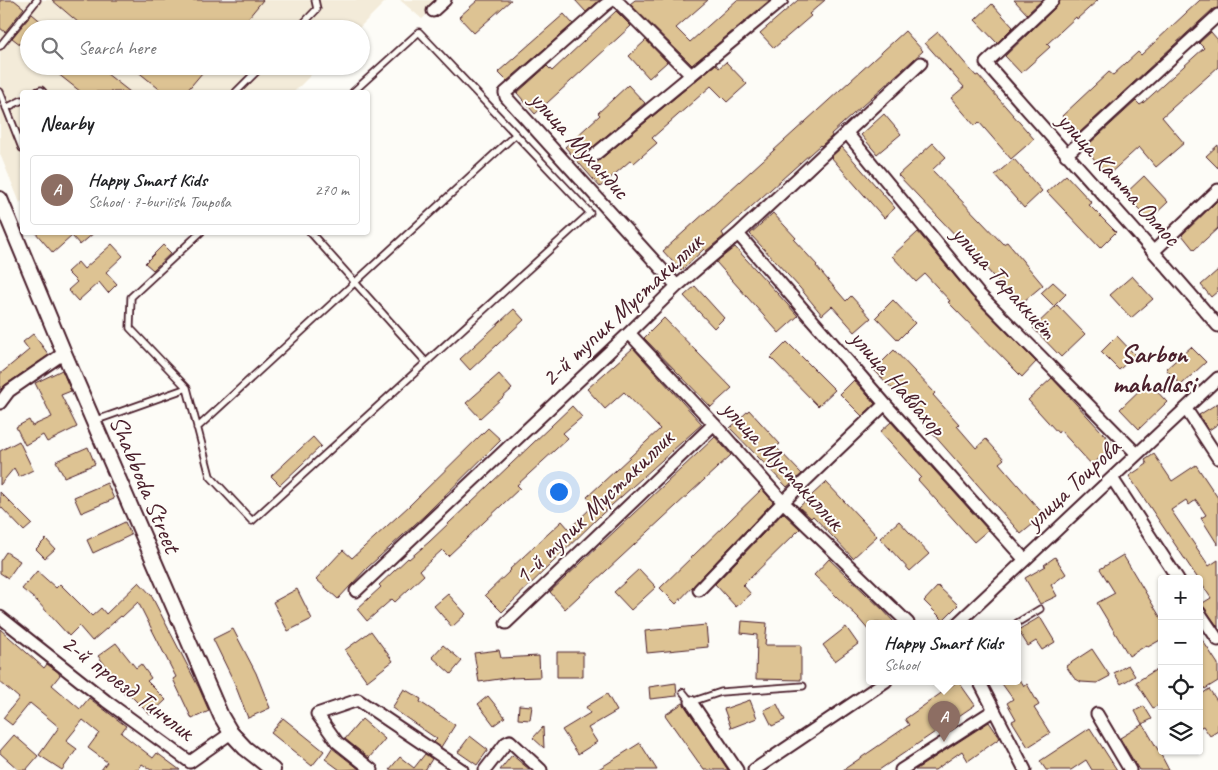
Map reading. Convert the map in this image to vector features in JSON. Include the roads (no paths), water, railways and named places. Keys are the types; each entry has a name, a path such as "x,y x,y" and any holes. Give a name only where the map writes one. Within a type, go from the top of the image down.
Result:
{"street":[{"path":"433,11 445,0"},
{"name":"улица Мухандис","path":"612,0 505,93 506,97 677,286"},
{"path":"616,0 690,74"},
{"path":"592,158 690,74 782,0"},
{"name":"улица Катта Олмос","path":"1053,0 986,62 1218,326"},
{"path":"1066,155 1218,15"},
{"name":"2-й тупик Мустакиллик","path":"356,591 629,334 677,286 738,234 921,63"},
{"name":"улица Тараккиёт","path":"846,132 978,293 1137,454"},
{"path":"1154,251 1218,190"},
{"name":"Shabboda Street","path":"0,199 64,353 221,716 231,734 245,748 273,770"},
{"name":"улица Навбахор","path":"738,234 885,404 1025,560"},
{"name":"улица Мустакиллик","path":"629,334 714,424 783,502 905,620"},
{"path":"0,403 9,391 64,353"},
{"name":"улица Тоирова","path":"961,620 1218,378"},
{"path":"699,590 783,502 885,404"},
{"path":"1186,409 1218,458"},
{"name":"1-й тупик Мустакиллик","path":"506,623 714,424"},
{"path":"1112,478 1175,575"},
{"name":"2-й проезд Тинчлик","path":"0,617 187,766 231,734"},
{"path":"1203,618 1218,640"},
{"path":"754,770 880,685"},
{"path":"980,685 1025,770"},
{"path":"372,770 337,742 317,714 358,700 462,770"},
{"path":"691,702 737,770"},
{"path":"901,770 994,710"},
{"path":"1097,714 1130,770"},
{"path":"485,770 506,743 510,741 541,770"}],"lane":[{"path":"21,20 37,0"},
{"path":"307,20 317,9 315,0"},
{"path":"0,46 20,21"},
{"path":"198,235 131,297 130,328 187,388 210,476 252,521 590,213 420,32 355,90"},
{"path":"238,90 253,75"},
{"path":"0,92 20,143"},
{"path":"6,108 20,101"},
{"path":"197,428 516,134"},
{"path":"313,235 426,362"},
{"path":"94,420 187,388"},
{"path":"1021,621 1040,609"},
{"path":"683,692 691,702 721,692 803,686"}],"place":[{"name":"Happy Smart Kids","path":"944,742"}],"district":[{"name":"Sarbon mahallasi","path":"1154,368"}]}
